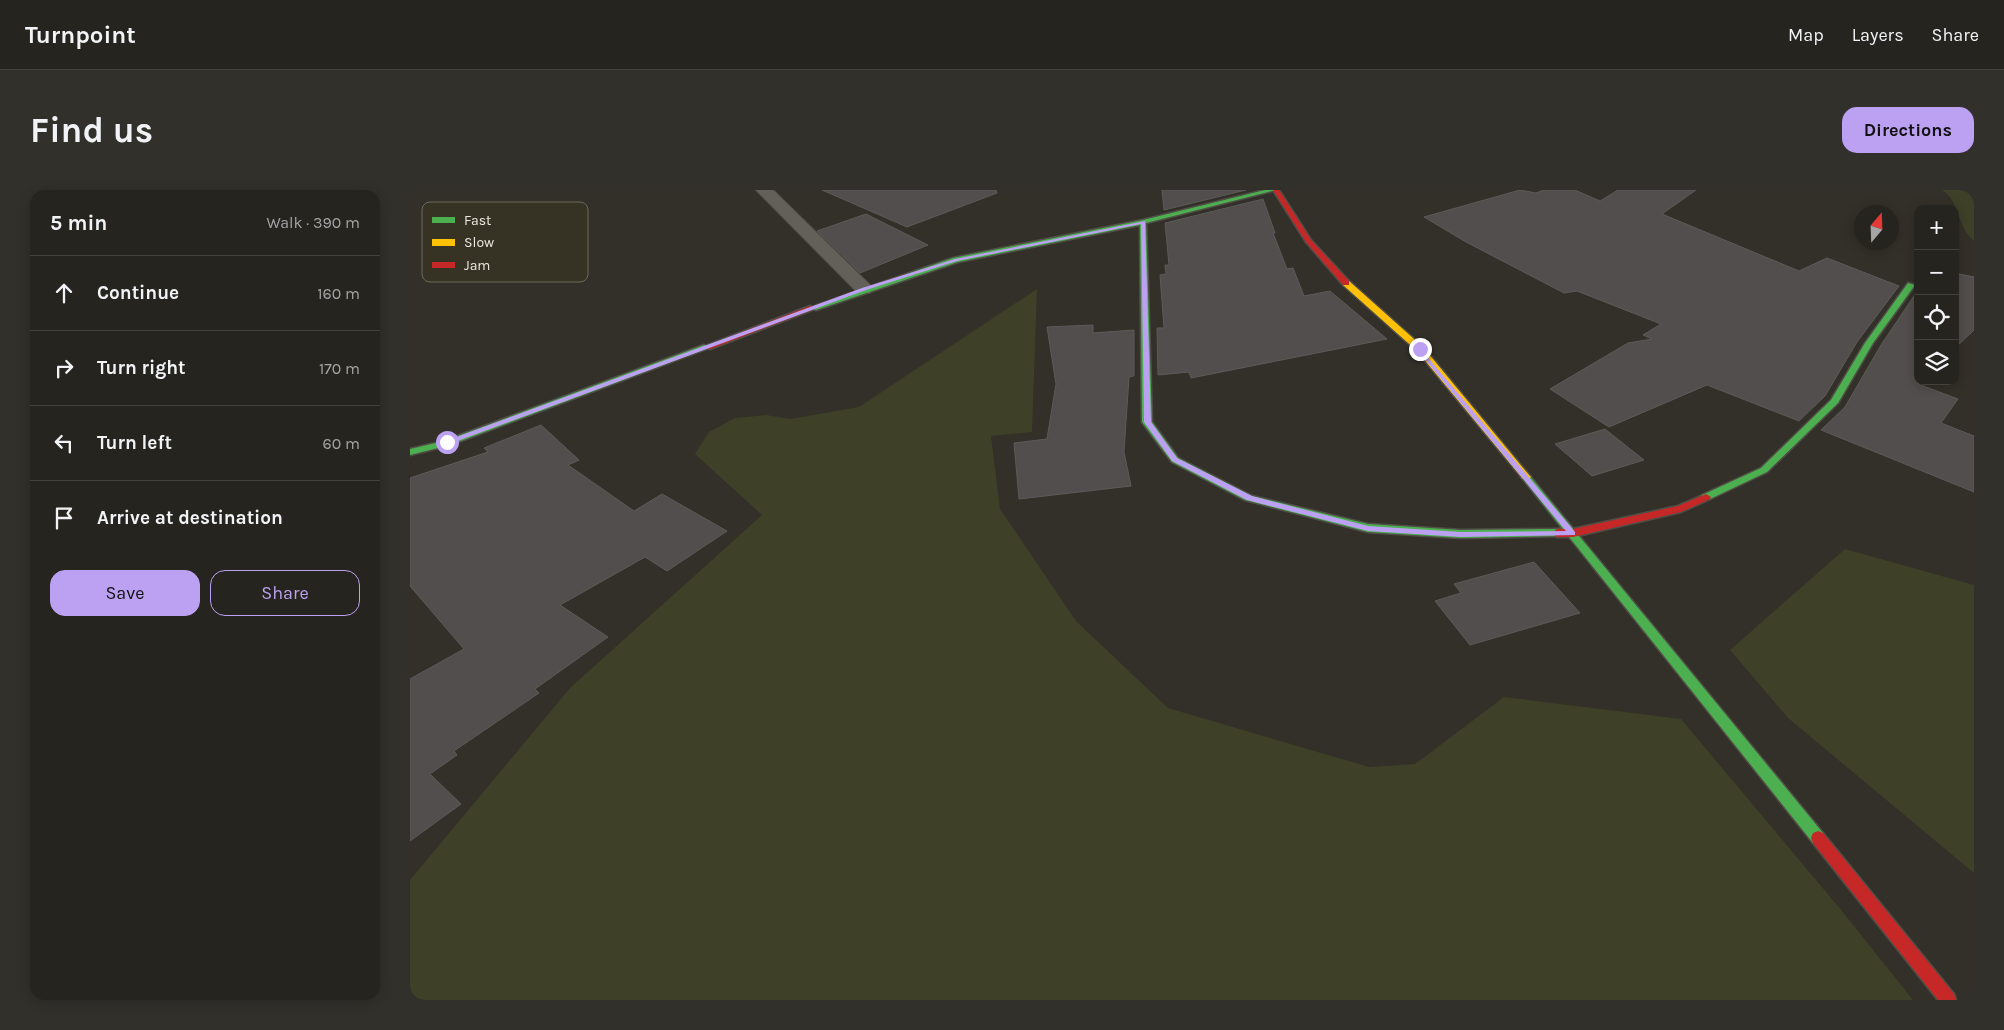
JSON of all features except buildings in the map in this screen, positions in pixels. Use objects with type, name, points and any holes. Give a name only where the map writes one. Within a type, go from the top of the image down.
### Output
[{"type":"street","points":[[764,190],[864,289]]},
{"type":"street","points":[[410,452],[447,442],[864,289],[956,260],[1143,222],[1275,190],[1308,240],[1354,290],[1420,349],[1573,533],[1948,1000]]},
{"type":"street","points":[[1143,222],[1147,422],[1175,460],[1249,498],[1368,528],[1461,534],[1573,533],[1681,509],[1764,470],[1835,401],[1869,343],[1911,285]]},
{"type":"green space","points":[[1942,190],[1974,190],[1974,241],[1964,228],[1959,216],[1959,205],[1954,205],[1948,195]]},
{"type":"green space","points":[[1037,289],[1032,432],[991,436],[1000,509],[1076,621],[1168,708],[1369,767],[1415,764],[1504,697],[1681,719],[1842,911],[1913,1000],[410,1000],[410,880],[570,688],[762,515],[695,454],[709,432],[735,418],[766,415],[790,419],[859,407]]},
{"type":"green space","points":[[1845,549],[1974,585],[1974,873],[1788,718],[1730,650]]},
{"type":"traffic: fast","points":[[813,308],[956,260],[1143,222],[1273,190]]},
{"type":"traffic: fast","points":[[1143,222],[1147,422],[1175,460],[1249,498],[1368,528],[1461,534],[1557,533]]},
{"type":"traffic: fast","points":[[1706,497],[1764,470],[1835,401],[1869,343],[1911,285]]},
{"type":"traffic: fast","points":[[410,452],[447,443],[707,347]]},
{"type":"traffic: fast","points":[[1526,477],[1818,838]]},
{"type":"traffic: slow","points":[[1346,283],[1420,349],[1526,477]]},
{"type":"traffic: jam","points":[[1276,190],[1308,241],[1346,283]]},
{"type":"traffic: jam","points":[[707,347],[813,308]]},
{"type":"traffic: jam","points":[[1557,533],[1573,533],[1681,509],[1706,497]]},
{"type":"traffic: jam","points":[[1818,838],[1948,1000]]},
{"type":"route","points":[[447,442],[864,289],[956,260],[1007,248],[1143,222],[1147,422],[1175,460],[1249,498],[1368,528],[1461,534],[1573,533],[1420,349]]}]
